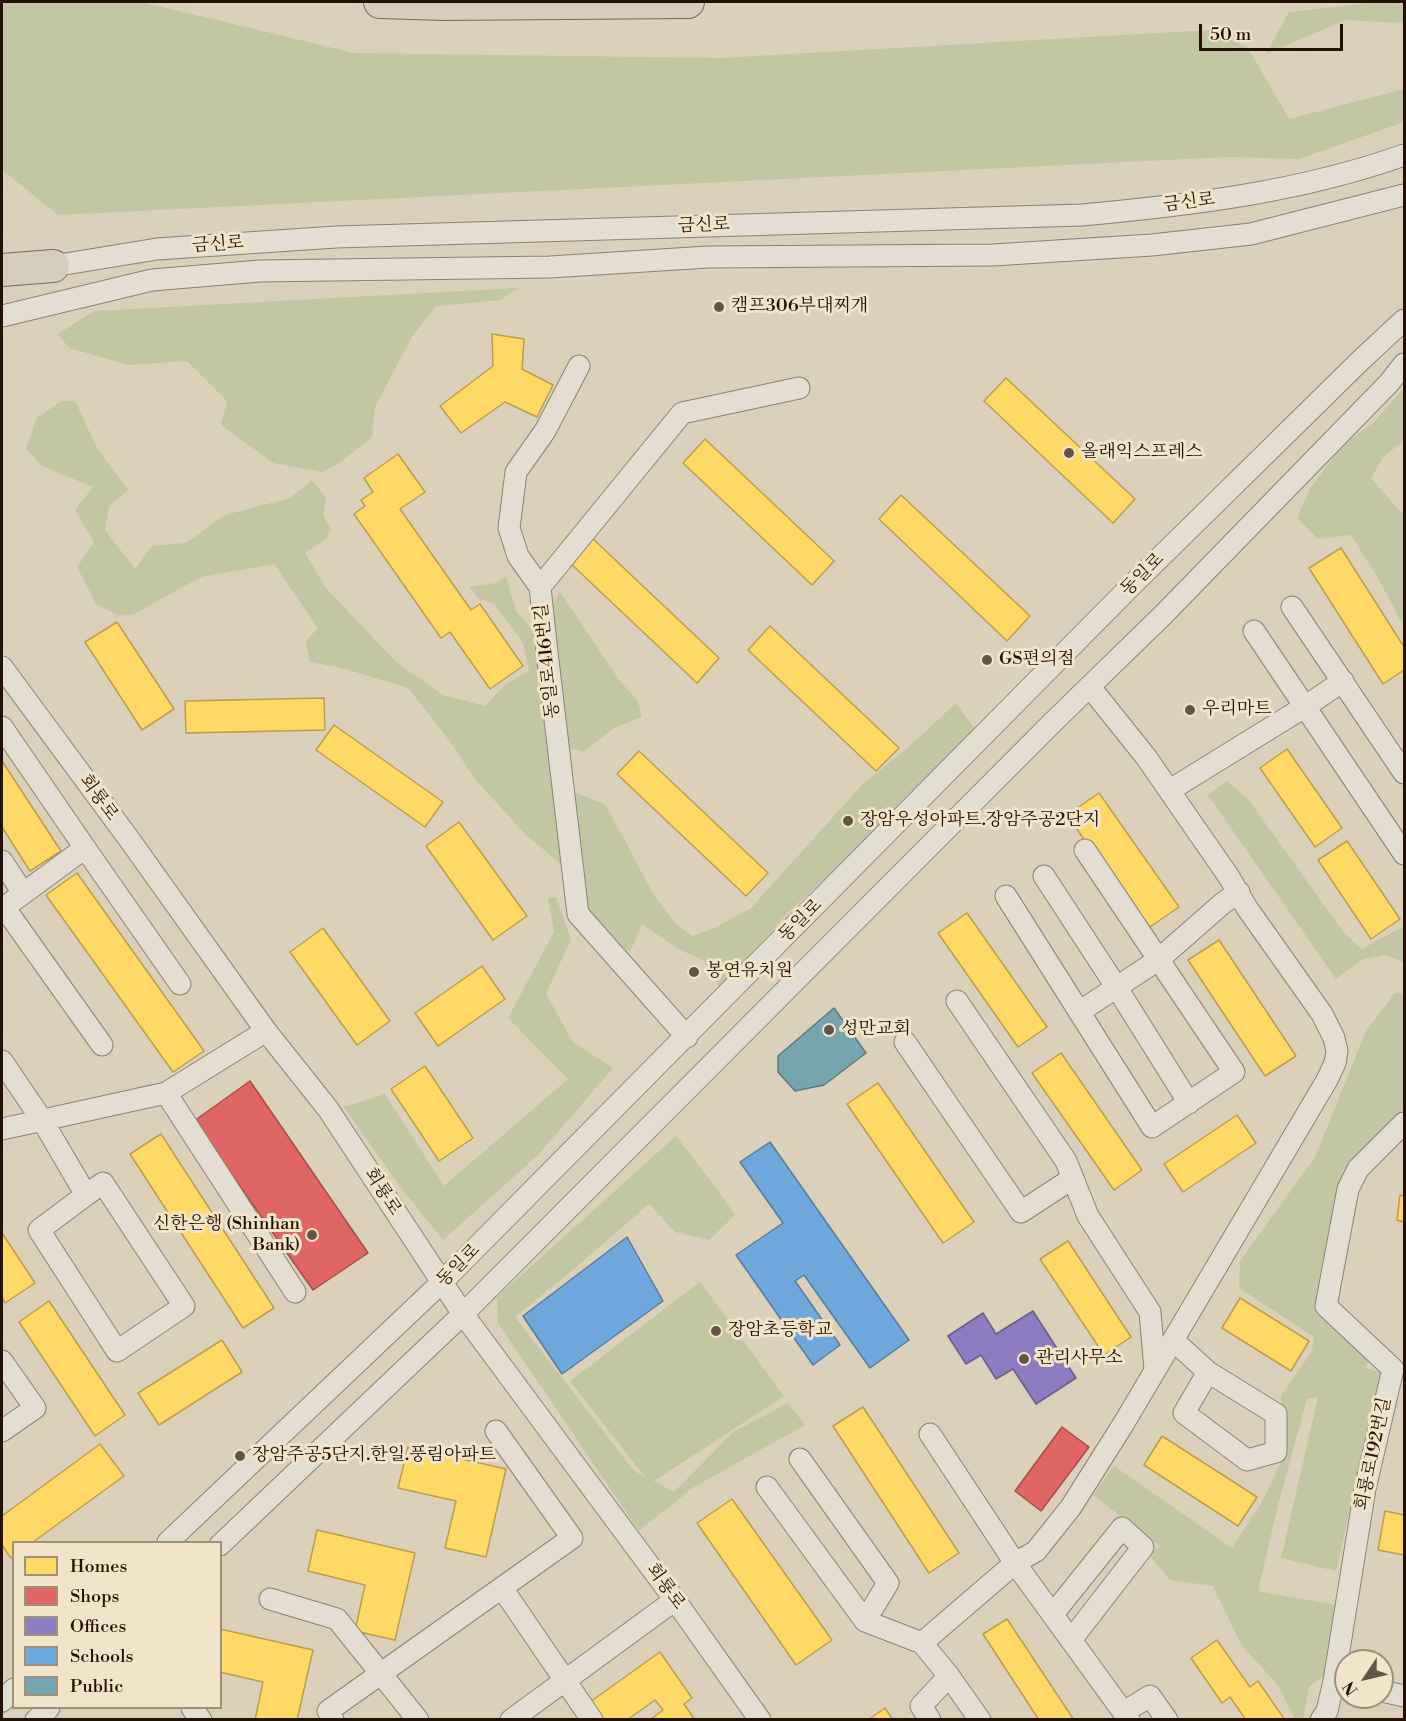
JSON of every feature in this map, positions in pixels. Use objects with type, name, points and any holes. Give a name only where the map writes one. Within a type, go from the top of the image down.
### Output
[{"type":"highway","points":[[380,2],[443,4],[688,2]]},
{"type":"highway","points":[[2,270],[53,266]]},
{"type":"street","name":"금신로","points":[[2,283],[53,266],[157,249],[336,237],[1082,215],[1244,196],[1339,175],[1404,156]]},
{"type":"street","name":"금신로","points":[[2,316],[152,280],[260,271],[550,267],[708,256],[993,255],[1152,245],[1251,234],[1404,195]]},
{"type":"street","points":[[2,333],[52,303]]},
{"type":"street","points":[[1360,360],[1404,311]]},
{"type":"street","name":"동일로","points":[[169,1541],[441,1283],[1132,585],[1360,360],[1404,320]]},
{"type":"street","points":[[540,586],[518,556],[510,528],[516,472],[546,431],[579,366]]},
{"type":"street","name":"동일로","points":[[222,1543],[463,1314],[1034,740],[1090,687],[1404,366]]},
{"type":"street","name":"동일로416번길","points":[[687,1037],[578,914],[540,586],[682,413],[799,388]]},
{"type":"street","points":[[1292,607],[1404,772]]},
{"type":"street","points":[[1254,631],[1404,854]]},
{"type":"street","name":"회룡로","points":[[2,667],[129,839],[266,1031],[328,1109],[441,1283],[675,1600],[759,1719]]},
{"type":"street","points":[[1170,790],[1343,681]]},
{"type":"street","points":[[922,1644],[1015,1563],[1036,1551],[1071,1507],[1174,1341],[1335,1064],[1337,1051],[1330,1027],[1170,790],[1090,687]]},
{"type":"street","points":[[2,727],[180,984]]},
{"type":"street","points":[[85,848],[3,908],[102,1045]]},
{"type":"street","points":[[1006,896],[1152,1127],[1234,1072],[1085,850]]},
{"type":"street","points":[[2,861],[23,893]]},
{"type":"street","points":[[1044,876],[1189,1103]]},
{"type":"street","points":[[1079,1012],[1158,960],[1223,903],[1239,892]]},
{"type":"street","points":[[957,1001],[1066,1161],[1088,1216],[1150,1312],[1155,1370]]},
{"type":"street","points":[[2,1129],[166,1093],[266,1031]]},
{"type":"street","points":[[905,1042],[1021,1212],[1073,1178]]},
{"type":"street","points":[[2,1060],[42,1120],[86,1195]]},
{"type":"street","points":[[166,1093],[295,1292]]},
{"type":"street","name":"회룡로192번길","points":[[1344,1649],[1365,1489],[1393,1369],[1326,1306],[1348,1189],[1358,1169],[1404,1123]]},
{"type":"street","points":[[103,1183],[184,1306],[117,1351],[39,1230],[86,1195],[103,1183]]},
{"type":"street","points":[[1174,1341],[1208,1372],[1276,1414],[1276,1452],[1247,1460],[1184,1413],[1208,1372]]},
{"type":"street","points":[[2,1361],[35,1408],[2,1431]]},
{"type":"street","points":[[333,1719],[328,1711],[572,1538],[496,1431]]},
{"type":"street","points":[[930,1434],[1015,1563],[1127,1716],[1150,1696],[1167,1719]]},
{"type":"street","points":[[800,1459],[888,1583],[865,1621]]},
{"type":"street","points":[[767,1487],[865,1621],[922,1644],[980,1719]]},
{"type":"street","points":[[1053,1614],[1122,1528],[1143,1547],[1071,1640]]},
{"type":"street","points":[[502,1588],[592,1719]]},
{"type":"street","points":[[270,1599],[337,1619],[418,1719]]},
{"type":"street","points":[[511,1719],[675,1600]]},
{"type":"street","points":[[930,1719],[921,1706],[949,1676]]},
{"type":"street","points":[[1321,1719],[1334,1695]]},
{"type":"green space","points":[[2,2],[142,2],[354,53],[721,58],[1210,30],[1248,48],[1289,119],[1404,89],[1404,122],[1299,159],[1227,157],[58,215],[2,170]]},
{"type":"green space","points":[[1379,2],[1404,2],[1404,23],[1345,20],[1266,54],[1289,12]]},
{"type":"green space","points":[[518,288],[500,300],[436,306],[413,335],[375,407],[372,437],[341,462],[323,472],[273,463],[221,425],[227,401],[187,361],[129,365],[69,348],[58,334],[94,311]]},
{"type":"green space","points":[[1404,388],[1404,441],[1384,456],[1371,478],[1404,513],[1404,627],[1378,578],[1351,535],[1318,539],[1297,518],[1310,489],[1343,444],[1373,423]]},
{"type":"green space","points":[[61,401],[75,401],[97,448],[128,490],[109,506],[105,530],[135,569],[152,546],[186,543],[225,515],[290,498],[312,480],[326,498],[323,516],[331,528],[327,538],[305,553],[326,588],[396,662],[443,695],[485,706],[506,684],[529,671],[523,643],[508,622],[494,604],[478,598],[469,587],[496,583],[506,577],[516,611],[532,629],[551,608],[560,592],[620,681],[638,701],[642,717],[614,728],[584,751],[550,744],[560,786],[606,805],[652,892],[675,923],[692,936],[715,928],[751,908],[861,786],[912,744],[956,703],[976,731],[879,828],[788,913],[720,988],[703,960],[680,950],[642,924],[630,952],[573,919],[564,867],[525,834],[474,778],[449,740],[408,688],[342,668],[310,662],[306,641],[318,628],[274,564],[201,577],[134,614],[119,616],[96,604],[77,567],[94,542],[75,510],[93,487],[42,466],[26,448],[37,418]]},
{"type":"green space","points":[[1227,781],[1248,799],[1344,933],[1362,949],[1404,926],[1404,967],[1403,962],[1385,955],[1361,960],[1336,979],[1208,795]]},
{"type":"green space","points":[[556,897],[571,939],[546,994],[573,1042],[613,1068],[538,1155],[443,1240],[401,1188],[344,1107],[385,1094],[444,1186],[568,1079],[508,1018],[554,932],[548,898]]},
{"type":"green space","points":[[1395,993],[1404,993],[1404,1112],[1353,1163],[1322,1264],[1317,1305],[1372,1356],[1365,1368],[1381,1372],[1336,1571],[1281,1558],[1318,1397],[1307,1399],[1277,1509],[1258,1591],[1337,1605],[1329,1671],[1309,1687],[1303,1719],[1293,1719],[1278,1685],[1242,1646],[1213,1586],[1170,1580],[1149,1555],[1160,1546],[1093,1495],[1114,1466],[1232,1548],[1263,1500],[1284,1455],[1281,1396],[1312,1351],[1314,1337],[1239,1288],[1240,1261],[1315,1157],[1366,1031]]},
{"type":"green space","points":[[676,1136],[735,1215],[709,1240],[675,1232],[649,1204],[515,1317],[633,1470],[645,1477],[570,1381],[700,1282],[784,1396],[654,1481],[674,1492],[733,1432],[788,1403],[805,1425],[694,1487],[639,1531],[498,1323],[497,1297]]},
{"type":"building: Homes","points":[[492,334],[524,339],[522,369],[553,385],[537,417],[505,402],[461,433],[440,406],[493,366]]},
{"type":"building: Homes","points":[[1006,378],[1135,499],[1113,523],[984,401]]},
{"type":"building: Homes","points":[[705,439],[834,561],[812,585],[683,463]]},
{"type":"building: Homes","points":[[398,454],[425,492],[400,509],[471,610],[480,604],[523,666],[490,689],[450,632],[441,638],[354,514],[365,506],[361,500],[373,492],[364,478]]},
{"type":"building: Homes","points":[[901,495],[1030,616],[1007,641],[879,519]]},
{"type":"building: Homes","points":[[591,537],[719,658],[697,683],[568,561]]},
{"type":"building: Homes","points":[[1341,548],[1404,647],[1404,670],[1383,684],[1309,568]]},
{"type":"building: Homes","points":[[117,622],[174,709],[142,730],[85,642]]},
{"type":"building: Homes","points":[[770,626],[899,748],[876,771],[748,650]]},
{"type":"building: Homes","points":[[324,698],[325,730],[186,733],[185,701]]},
{"type":"building: Homes","points":[[334,725],[443,802],[425,827],[316,750]]},
{"type":"building: Homes","points":[[1287,749],[1342,828],[1315,847],[1260,768]]},
{"type":"building: Homes","points":[[639,751],[768,873],[746,896],[617,774]]},
{"type":"building: Homes","points":[[2,761],[61,851],[30,871],[2,827]]},
{"type":"building: Homes","points":[[1099,793],[1179,907],[1147,929],[1067,815]]},
{"type":"building: Homes","points":[[459,822],[527,916],[493,940],[426,846]]},
{"type":"building: Homes","points":[[1347,841],[1400,919],[1371,939],[1318,860]]},
{"type":"building: Homes","points":[[77,873],[204,1051],[173,1072],[46,895]]},
{"type":"building: Homes","points":[[967,913],[1047,1027],[1018,1047],[938,933]]},
{"type":"building: Homes","points":[[323,928],[390,1021],[357,1045],[290,952]]},
{"type":"building: Homes","points":[[1219,940],[1296,1056],[1265,1076],[1188,960]]},
{"type":"building: Homes","points":[[482,966],[505,999],[438,1046],[415,1013]]},
{"type":"building: Homes","points":[[1061,1053],[1142,1170],[1114,1190],[1032,1073]]},
{"type":"building: Homes","points":[[425,1066],[473,1138],[439,1161],[391,1089]]},
{"type":"building: Homes","points":[[878,1083],[974,1222],[943,1243],[847,1104]]},
{"type":"building: Homes","points":[[1237,1115],[1256,1143],[1183,1192],[1164,1164]]},
{"type":"building: Homes","points":[[161,1134],[274,1308],[243,1328],[130,1154]]},
{"type":"building: Homes","points":[[1400,1195],[1404,1196],[1404,1222],[1397,1220]]},
{"type":"building: Homes","points":[[2,1233],[35,1283],[5,1303],[2,1298]]},
{"type":"building: Homes","points":[[1068,1241],[1131,1337],[1104,1355],[1040,1259]]},
{"type":"building: Homes","points":[[1240,1298],[1309,1341],[1291,1371],[1222,1328]]},
{"type":"building: Homes","points":[[49,1301],[125,1415],[95,1436],[19,1322]]},
{"type":"building: Homes","points":[[222,1340],[242,1372],[159,1425],[138,1393]]},
{"type":"building: Homes","points":[[863,1407],[959,1553],[929,1573],[833,1426]]},
{"type":"building: Homes","points":[[1162,1436],[1257,1497],[1238,1526],[1144,1465]]},
{"type":"building: Homes","points":[[100,1444],[124,1476],[34,1541],[12,1541],[11,1558],[2,1545],[2,1516]]},
{"type":"building: Homes","points":[[408,1447],[506,1469],[486,1557],[445,1548],[456,1501],[398,1488]]},
{"type":"building: Homes","points":[[732,1499],[832,1640],[796,1665],[697,1523]]},
{"type":"building: Homes","points":[[1385,1511],[1404,1515],[1404,1555],[1378,1550]]},
{"type":"building: Homes","points":[[317,1530],[415,1553],[395,1640],[355,1631],[365,1585],[308,1571]]},
{"type":"building: Homes","points":[[1007,1619],[1074,1720],[1039,1720],[983,1634]]},
{"type":"building: Homes","points":[[222,1629],[313,1650],[297,1720],[255,1720],[263,1682],[222,1672]]},
{"type":"building: Homes","points":[[1217,1640],[1250,1687],[1258,1681],[1285,1720],[1246,1720],[1230,1697],[1222,1703],[1191,1658]]},
{"type":"building: Homes","points":[[660,1652],[692,1698],[684,1704],[695,1720],[650,1720],[663,1710],[655,1700],[627,1720],[602,1720],[590,1702]]},
{"type":"building: Homes","points":[[885,1708],[893,1720],[868,1720]]},
{"type":"building: Shops","points":[[250,1081],[368,1253],[313,1290],[194,1121]]},
{"type":"building: Shops","points":[[1062,1427],[1089,1447],[1041,1511],[1015,1491]]},
{"type":"building: Offices","name":"관리사무소","points":[[1033,1311],[1076,1378],[1036,1404],[1013,1369],[996,1379],[981,1355],[966,1364],[948,1336],[983,1313],[996,1334]]},
{"type":"building: Schools","points":[[770,1142],[909,1340],[870,1368],[804,1275],[795,1281],[840,1345],[813,1365],[736,1255],[783,1223],[740,1162]]},
{"type":"building: Schools","points":[[627,1237],[663,1301],[562,1374],[523,1316]]},
{"type":"building: Public","name":"성만교회","points":[[834,1008],[866,1053],[824,1085],[795,1091],[778,1072],[778,1056]]},
{"type":"place","name":"캠프306부대찌개","points":[[719,307]]},
{"type":"place","name":"올래익스프레스","points":[[1069,453]]},
{"type":"place","name":"GS편의점","points":[[987,660]]},
{"type":"place","name":"우리마트","points":[[1190,710]]},
{"type":"place","name":"장암우성아파트.장암주공2단지","points":[[848,821]]},
{"type":"place","name":"봉연유치원","points":[[694,972]]},
{"type":"place","name":"성만교회","points":[[829,1030]]},
{"type":"place","name":"신한은행 (Shinhan Bank)","points":[[312,1235]]},
{"type":"place","name":"장암초등학교","points":[[716,1331]]},
{"type":"place","name":"관리사무소","points":[[1024,1359]]},
{"type":"place","name":"장암주공5단지.한일.풍림아파트","points":[[240,1456]]}]
